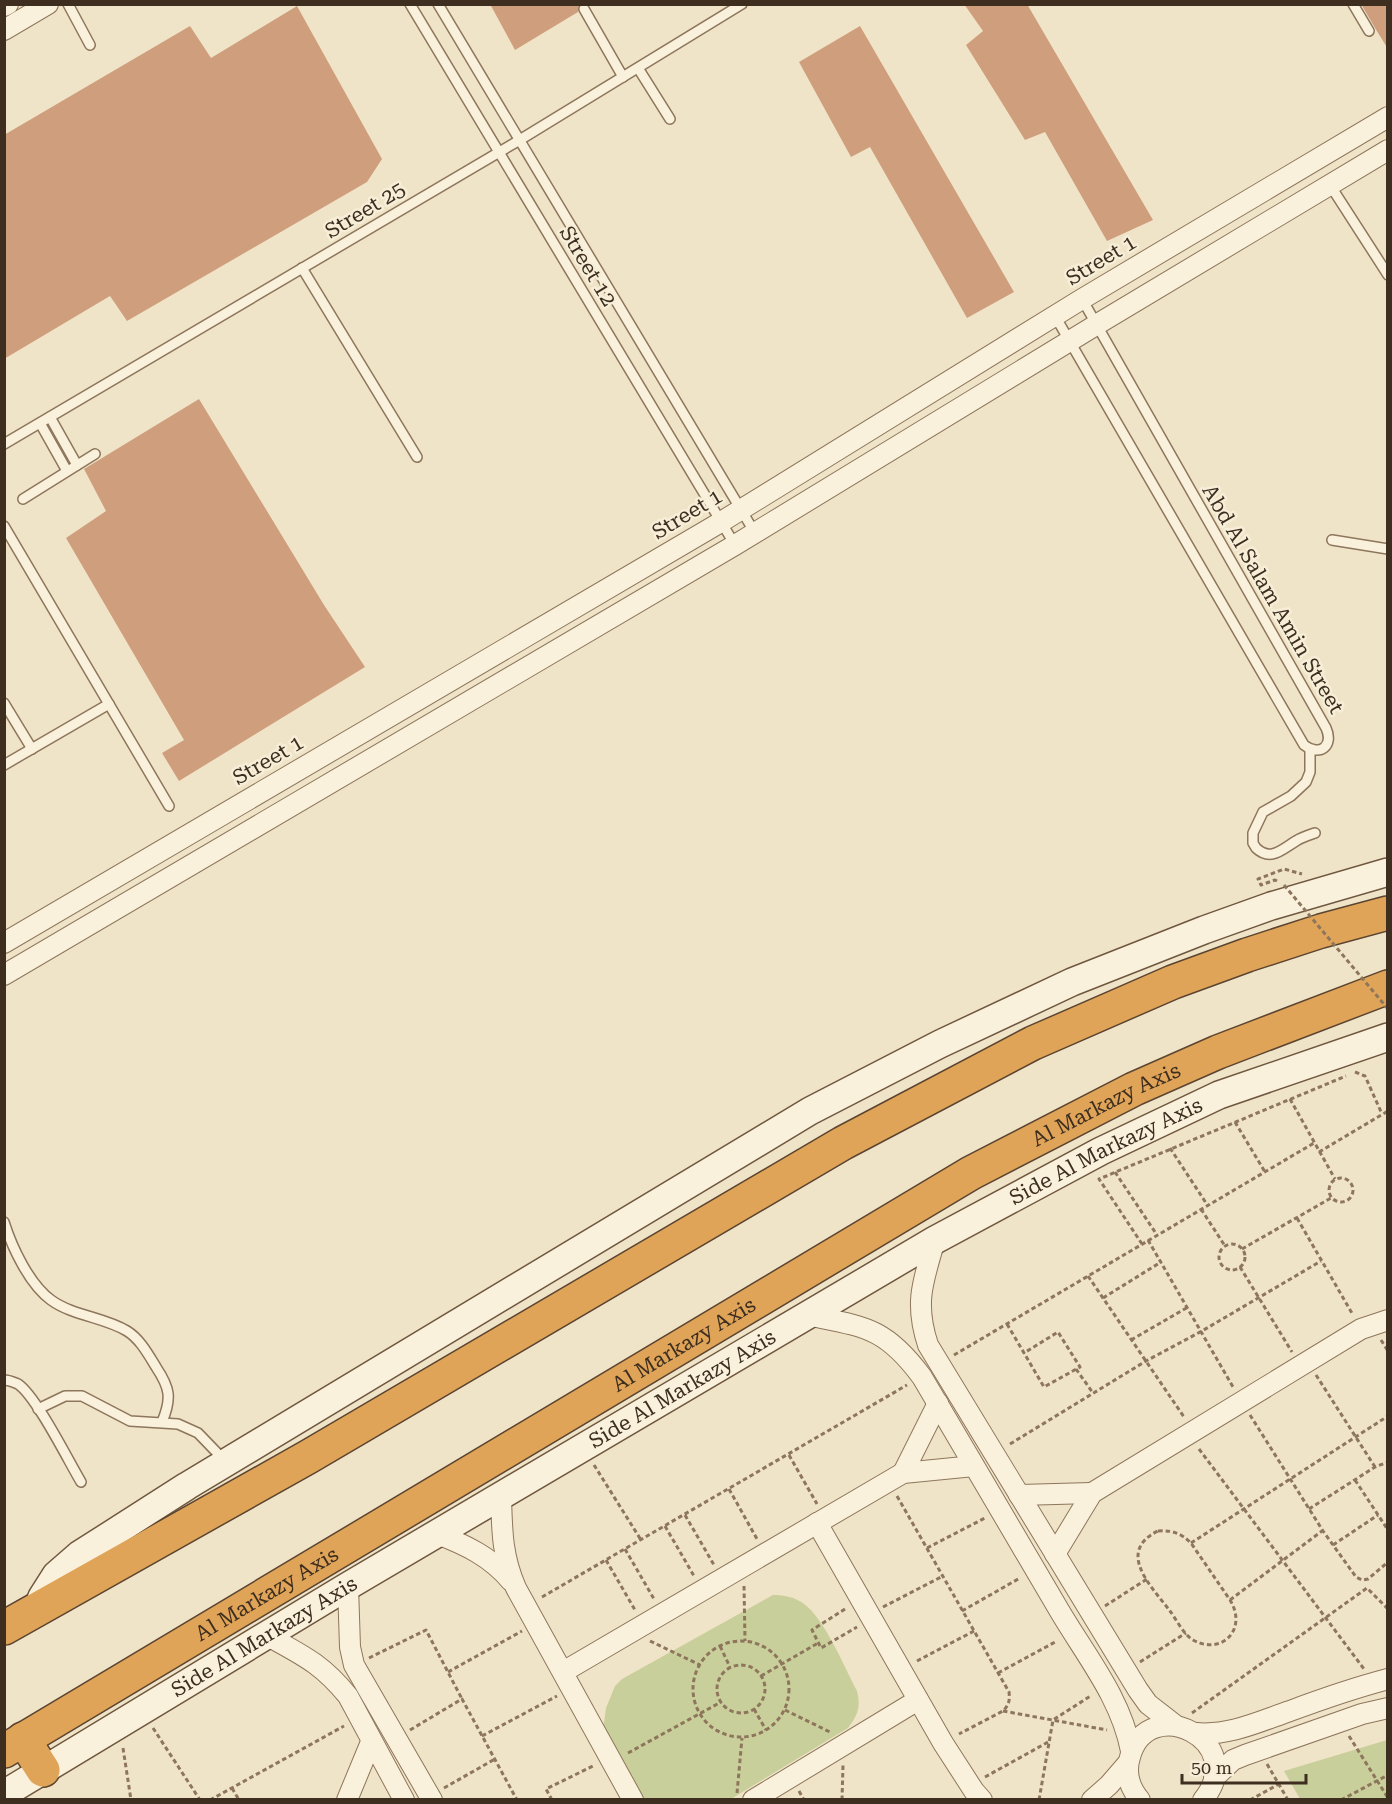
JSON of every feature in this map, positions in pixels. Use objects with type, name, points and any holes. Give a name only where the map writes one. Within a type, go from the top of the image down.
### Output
[{"type":"highway","points":[[4,1628],[308,1457],[843,1143],[1033,1043],[1173,982],[1246,955],[1388,913]]},
{"type":"highway","name":"Al Markazy Axis","points":[[14,1745],[971,1173],[1134,1089],[1228,1048],[1388,987]]},
{"type":"highway","points":[[14,1745],[43,1770]]},
{"type":"main road","points":[[37,1608],[48,1586],[67,1564],[226,1462],[810,1111],[1006,1011],[1137,955],[1271,906],[1388,872]]},
{"type":"main road","name":"Side Al Markazy Axis","points":[[4,1794],[348,1586],[935,1240],[1101,1150],[1219,1095],[1388,1037]]},
{"type":"street","points":[[4,30],[48,4]]},
{"type":"street","name":"Street 1","points":[[4,943],[721,522],[1082,299],[1388,117]]},
{"type":"street","points":[[4,975],[735,545],[1388,150]]},
{"type":"street","points":[[935,1240],[920,1302],[921,1324],[928,1345],[1148,1704],[1175,1725],[1210,1734],[1239,1729],[1353,1688],[1381,1681]]},
{"type":"street","points":[[807,1315],[855,1325],[884,1336],[907,1357],[922,1377],[1115,1701],[1129,1749],[1130,1784],[1140,1800]]},
{"type":"street","points":[[1056,1554],[1092,1493],[1361,1329],[1388,1320]]},
{"type":"street","points":[[896,1477],[938,1403]]},
{"type":"street","points":[[567,1680],[637,1628],[896,1477],[974,1466]]},
{"type":"street","points":[[1019,1495],[1092,1493]]},
{"type":"street","points":[[501,1496],[503,1546],[516,1588]]},
{"type":"street","points":[[821,1521],[867,1611],[975,1794]]},
{"type":"street","points":[[437,1534],[484,1555],[502,1570],[516,1588],[633,1800]]},
{"type":"street","points":[[348,1586],[350,1647],[354,1665],[431,1798]]},
{"type":"street","points":[[266,1635],[309,1658],[324,1669],[348,1696],[404,1800]]},
{"type":"street","points":[[753,1800],[918,1700]]},
{"type":"street","points":[[1208,1793],[1233,1760],[1340,1722],[1388,1708]]},
{"type":"street","points":[[1092,1800],[1109,1785],[1129,1749],[1138,1740],[1149,1731],[1162,1726],[1175,1725]]},
{"type":"street","points":[[1196,1732],[1210,1748],[1214,1757],[1208,1793]]},
{"type":"street","points":[[347,1800],[371,1742]]},
{"type":"lane","points":[[68,4],[90,45]]},
{"type":"lane","name":"Street 12","points":[[410,4],[735,545]]},
{"type":"lane","name":"Street 12","points":[[438,4],[755,533]]},
{"type":"lane","name":"Street 25","points":[[4,444],[518,141],[742,4]]},
{"type":"lane","points":[[1353,4],[1370,31]]},
{"type":"lane","points":[[584,9],[623,77]]},
{"type":"lane","points":[[638,68],[670,119]]},
{"type":"lane","points":[[1330,185],[1388,275]]},
{"type":"lane","points":[[302,268],[417,458]]},
{"type":"lane","name":"Abd Al Salam Amin Street","points":[[1082,299],[1326,728],[1329,735],[1324,748],[1318,751],[1310,750]]},
{"type":"lane","points":[[1055,316],[1304,746],[1310,750],[1310,772],[1306,782],[1291,796],[1263,812],[1252,838],[1256,848],[1269,855],[1275,854],[1299,839],[1316,832]]},
{"type":"lane","points":[[50,417],[77,465]]},
{"type":"lane","points":[[40,423],[67,471]]},
{"type":"lane","points":[[23,499],[95,454]]},
{"type":"lane","points":[[4,526],[170,806]]},
{"type":"lane","points":[[1332,540],[1388,549]]},
{"type":"lane","points":[[4,703],[32,749]]},
{"type":"lane","points":[[4,765],[109,704]]},
{"type":"lane","points":[[4,1222],[15,1251],[29,1274],[50,1300],[128,1332],[142,1345],[162,1376],[170,1395],[162,1422]]},
{"type":"lane","points":[[4,1380],[19,1385],[38,1409],[81,1482]]},
{"type":"lane","points":[[38,1409],[65,1396],[82,1396],[130,1421],[178,1424],[198,1433],[226,1462]]},
{"type":"path","points":[[1258,879],[1284,869]]},
{"type":"path","points":[[1284,885],[1388,1009]]},
{"type":"path","points":[[1142,1244],[1099,1179],[1358,1072],[1365,1076],[1382,1114]]},
{"type":"path","points":[[1290,1099],[1335,1179]]},
{"type":"path","points":[[1319,1152],[1388,1111]]},
{"type":"path","points":[[1235,1121],[1265,1172]]},
{"type":"path","points":[[939,1363],[1314,1143]]},
{"type":"path","points":[[1170,1148],[1208,1206]]},
{"type":"path","points":[[1115,1172],[1157,1236]]},
{"type":"path","points":[[1331,1198],[1341,1203],[1351,1198],[1353,1193],[1351,1182],[1346,1179],[1335,1179]]},
{"type":"path","points":[[1331,1198],[1329,1188],[1335,1179]]},
{"type":"path","points":[[1242,1249],[1331,1198]]},
{"type":"path","points":[[1202,1209],[1225,1245]]},
{"type":"path","points":[[1297,1218],[1361,1329]]},
{"type":"path","points":[[1148,1240],[1241,1402],[1323,1531],[1356,1577],[1362,1580],[1368,1579],[1388,1562]]},
{"type":"path","points":[[1225,1245],[1237,1245],[1242,1249],[1244,1258],[1240,1267],[1230,1270],[1221,1264],[1219,1254],[1225,1245]]},
{"type":"path","points":[[1103,1298],[1161,1262]]},
{"type":"path","points":[[994,1454],[1146,1361],[1321,1262]]},
{"type":"path","points":[[1240,1267],[1258,1298],[1356,1436],[1375,1467]]},
{"type":"path","points":[[1088,1276],[1243,1508],[1325,1618],[1381,1681]]},
{"type":"path","points":[[1131,1340],[1188,1307]]},
{"type":"path","points":[[1007,1324],[1024,1353],[1044,1387],[1080,1367],[1058,1332],[1024,1353]]},
{"type":"path","points":[[1076,1369],[1093,1394]]},
{"type":"path","points":[[448,1672],[606,1560],[922,1377]]},
{"type":"path","points":[[1191,1543],[1388,1416]]},
{"type":"path","points":[[583,1448],[641,1540]]},
{"type":"path","points":[[789,1454],[821,1521]]},
{"type":"path","points":[[1309,1509],[1375,1467],[1388,1462]]},
{"type":"path","points":[[896,1477],[927,1548],[998,1673],[1010,1699],[1003,1711],[943,1743]]},
{"type":"path","points":[[1355,1480],[1388,1530]]},
{"type":"path","points":[[729,1489],[766,1553]]},
{"type":"path","points":[[927,1548],[1000,1510]]},
{"type":"path","points":[[684,1515],[723,1579]]},
{"type":"path","points":[[1333,1545],[1378,1515]]},
{"type":"path","points":[[665,1526],[703,1590]]},
{"type":"path","points":[[1172,1531],[1191,1543],[1230,1600],[1236,1613],[1237,1622],[1234,1631],[1228,1639],[1219,1643],[1204,1644],[1190,1638],[1141,1571],[1138,1556],[1140,1547],[1150,1536],[1158,1532],[1172,1531]]},
{"type":"path","points":[[1230,1600],[1323,1531]]},
{"type":"path","points":[[625,1549],[663,1613]]},
{"type":"path","points":[[606,1560],[637,1628],[699,1665]]},
{"type":"path","points":[[744,1566],[745,1641]]},
{"type":"path","points":[[962,1611],[1035,1570]]},
{"type":"path","points":[[867,1611],[821,1648],[812,1630],[867,1611],[943,1576]]},
{"type":"path","points":[[1092,1615],[1147,1579]]},
{"type":"path","points":[[1175,1725],[1367,1588],[1388,1609]]},
{"type":"path","points":[[354,1665],[426,1630],[518,1800]]},
{"type":"path","points":[[901,1670],[974,1630]]},
{"type":"path","points":[[998,1673],[1072,1632]]},
{"type":"path","points":[[1126,1671],[1186,1633]]},
{"type":"path","points":[[745,1641],[766,1648],[782,1663],[789,1686],[785,1710],[774,1725],[754,1736],[742,1738],[717,1731],[699,1713],[694,1701],[693,1689],[699,1665],[705,1657],[720,1646],[745,1641]]},
{"type":"path","points":[[761,1676],[818,1643]]},
{"type":"path","points":[[720,1646],[730,1667]]},
{"type":"path","points":[[744,1665],[761,1676],[764,1683],[763,1697],[754,1709],[740,1713],[732,1711],[721,1702],[717,1689],[718,1682],[730,1667],[744,1665]]},
{"type":"path","points":[[482,1736],[567,1680]]},
{"type":"path","points":[[1039,1800],[1053,1720],[1106,1686]]},
{"type":"path","points":[[396,1738],[462,1699]]},
{"type":"path","points":[[552,1800],[546,1789],[611,1759],[721,1702]]},
{"type":"path","points":[[754,1709],[766,1730]]},
{"type":"path","points":[[785,1710],[846,1743],[842,1800]]},
{"type":"path","points":[[1003,1711],[1053,1720],[1129,1749]]},
{"type":"path","points":[[130,1718],[131,1800]]},
{"type":"path","points":[[130,1718],[200,1800]]},
{"type":"path","points":[[210,1800],[359,1718]]},
{"type":"path","points":[[1340,1722],[1388,1798]]},
{"type":"path","points":[[736,1800],[742,1738]]},
{"type":"path","points":[[975,1794],[1050,1741]]},
{"type":"path","points":[[1259,1750],[1288,1800]]},
{"type":"path","points":[[431,1798],[495,1760]]},
{"type":"path","points":[[1341,1800],[1388,1774]]},
{"type":"path","points":[[1250,1800],[1279,1784]]},
{"type":"path","points":[[231,1788],[239,1800]]},
{"type":"green space","points":[[773,1595],[789,1597],[801,1602],[812,1611],[826,1632],[857,1691],[859,1706],[848,1728],[731,1799],[643,1799],[603,1730],[606,1708],[615,1686],[622,1679]]},
{"type":"green space","points":[[1387,1740],[1387,1799],[1300,1799],[1284,1771]]},
{"type":"building","points":[[490,4],[579,4],[578,12],[515,50]]},
{"type":"building","points":[[964,4],[1027,4],[1153,220],[1107,241],[1045,132],[1025,140],[966,45],[983,31]]},
{"type":"building","points":[[1361,4],[1388,4],[1388,49],[1375,28]]},
{"type":"building","points":[[297,6],[382,159],[367,182],[127,321],[110,296],[4,359],[4,135],[190,26],[211,58]]},
{"type":"building","points":[[860,26],[1014,292],[967,318],[870,147],[851,157],[799,62]]},
{"type":"building","points":[[199,399],[324,605],[365,667],[179,781],[162,753],[184,740],[66,538],[106,511],[84,469]]}]
